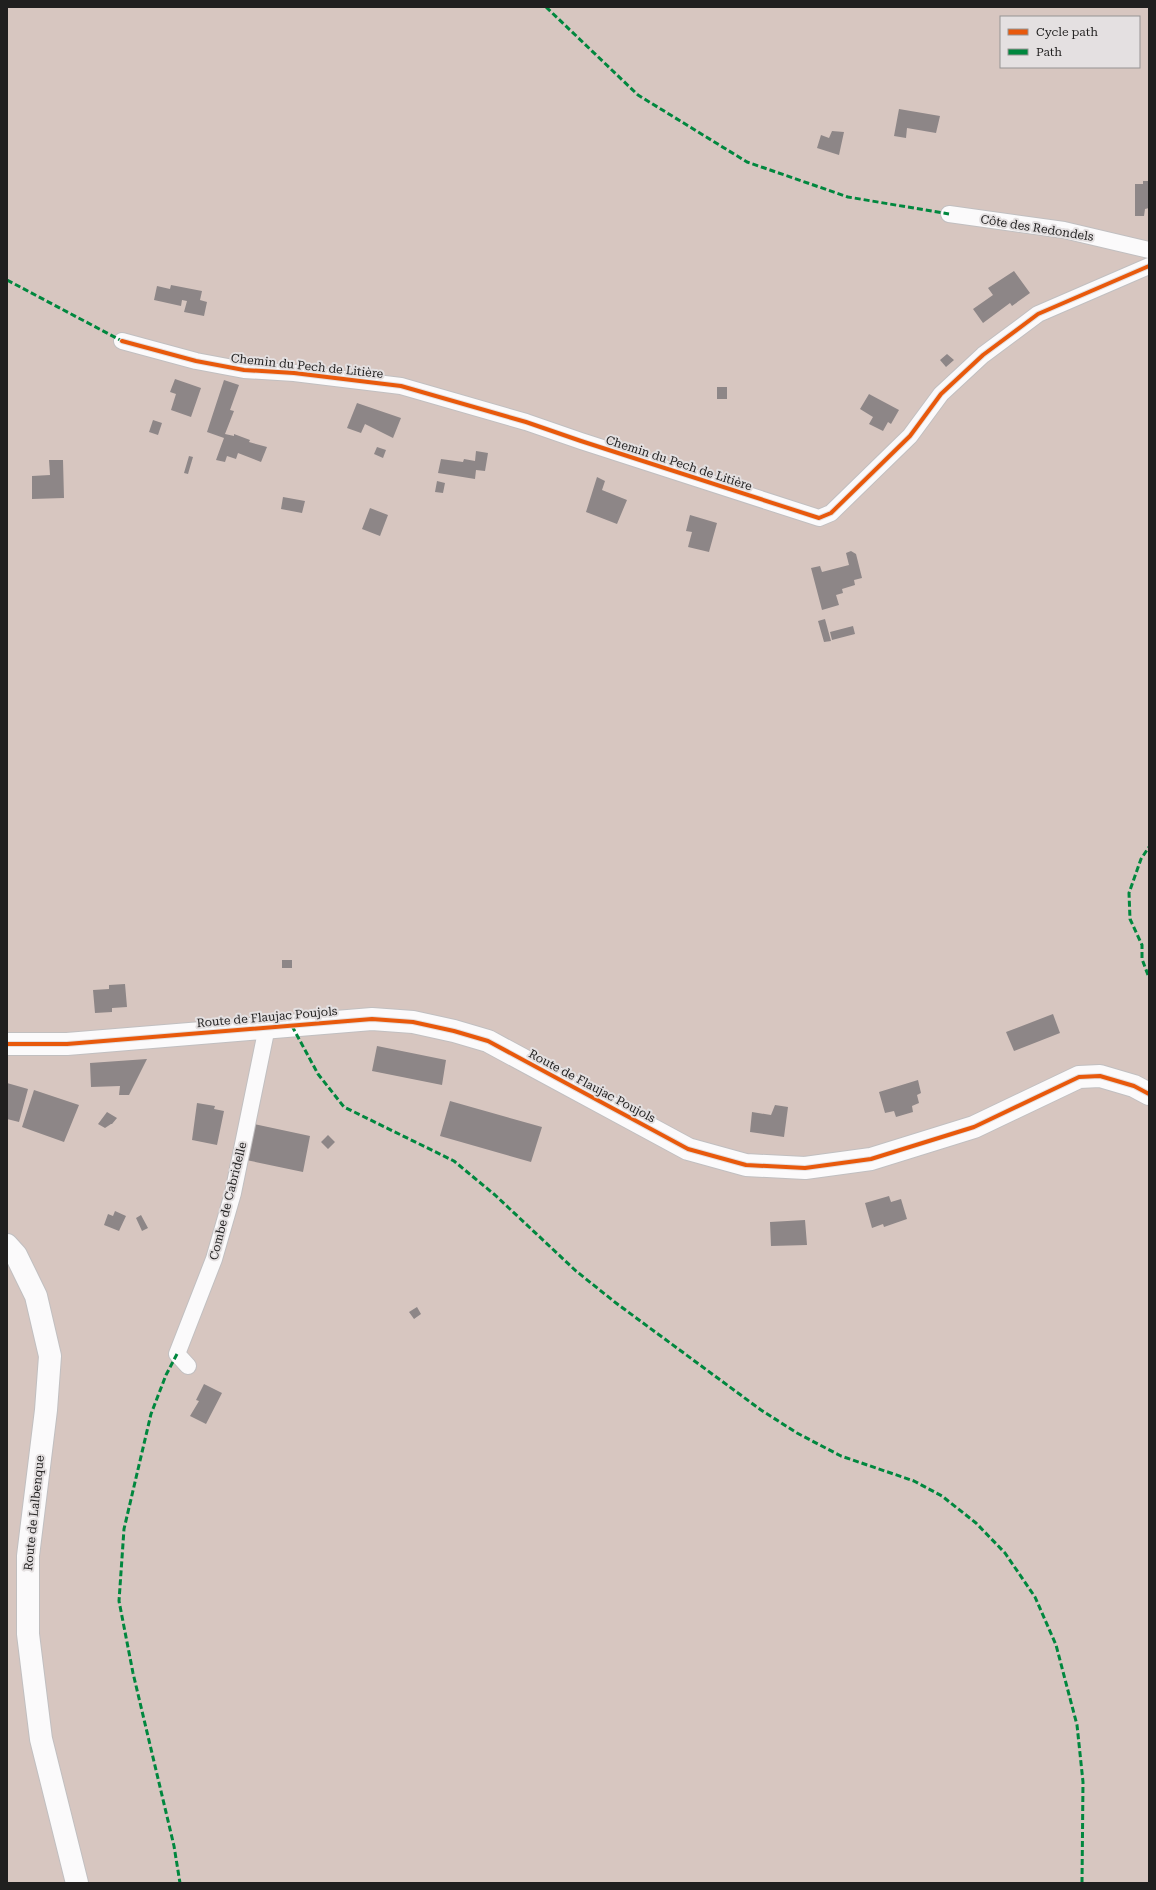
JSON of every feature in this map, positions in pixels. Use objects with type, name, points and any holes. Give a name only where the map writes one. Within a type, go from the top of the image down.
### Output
[{"type":"street","name":"Côte des Redondels","points":[[949,214],[1064,230],[1149,250]]},
{"type":"street","name":"Chemin du Pech de Litière","points":[[122,341],[196,361],[244,370],[294,373],[401,386],[526,422],[819,518],[831,513],[910,436],[941,394],[983,355],[1038,314],[1149,266]]},
{"type":"street","name":"Route de Flaujac Poujols","points":[[7,1044],[68,1044],[372,1019],[413,1022],[454,1031],[488,1041],[688,1149],[746,1165],[805,1168],[871,1159],[974,1127],[1079,1077],[1100,1076],[1134,1086],[1149,1094]]},
{"type":"street","name":"Combe de Cabridelle","points":[[188,1366],[177,1354],[216,1252],[233,1193],[267,1027]]},
{"type":"street","name":"Route de Lalbenque","points":[[7,1245],[16,1255],[36,1296],[50,1356],[46,1410],[28,1556],[28,1634],[41,1738],[77,1883]]},
{"type":"shaded area","points":[[7,7],[1149,7],[1149,1883],[7,1883]]},
{"type":"building","points":[[899,109],[940,116],[936,133],[907,128],[906,138],[894,136]]},
{"type":"building","points":[[832,131],[844,132],[839,155],[817,148],[821,135],[829,138]]},
{"type":"building","points":[[1143,181],[1149,181],[1149,208],[1145,209],[1144,216],[1135,216],[1135,184],[1143,184]]},
{"type":"building","points":[[1014,271],[1030,293],[1012,306],[1010,303],[983,323],[973,309],[993,295],[988,288]]},
{"type":"building","points":[[171,285],[202,291],[200,300],[207,302],[204,316],[184,312],[187,301],[182,300],[181,306],[154,300],[157,286],[170,289]]},
{"type":"building","points":[[947,354],[954,360],[946,367],[940,360]]},
{"type":"building","points":[[175,379],[201,388],[191,417],[171,410],[176,394],[170,392]]},
{"type":"building","points":[[224,380],[239,385],[230,410],[234,411],[225,434],[234,436],[234,434],[250,440],[249,442],[267,447],[261,462],[238,453],[236,459],[227,456],[225,462],[216,460],[224,438],[207,432]]},
{"type":"building","points":[[717,387],[727,387],[727,399],[717,399]]},
{"type":"building","points":[[869,394],[899,410],[891,424],[888,422],[883,431],[869,424],[873,417],[860,409]]},
{"type":"building","points":[[357,403],[401,418],[393,438],[365,424],[361,433],[347,428]]},
{"type":"building","points":[[153,420],[162,423],[158,435],[149,432]]},
{"type":"building","points":[[377,447],[386,450],[383,458],[374,454]]},
{"type":"building","points":[[476,451],[488,453],[485,471],[476,470],[475,479],[438,473],[441,459],[463,462],[464,459],[475,461]]},
{"type":"building","points":[[189,456],[193,457],[188,474],[184,473]]},
{"type":"building","points":[[49,460],[63,460],[64,498],[32,499],[32,476],[50,475]]},
{"type":"building","points":[[597,477],[605,481],[602,490],[627,500],[617,524],[586,512]]},
{"type":"building","points":[[437,481],[445,483],[443,493],[435,492]]},
{"type":"building","points":[[283,497],[305,501],[302,513],[281,509]]},
{"type":"building","points":[[370,508],[388,515],[380,536],[362,529]]},
{"type":"building","points":[[690,515],[717,523],[709,552],[688,547],[692,532],[686,531]]},
{"type":"building","points":[[851,551],[856,554],[862,578],[854,580],[855,585],[842,589],[843,593],[836,595],[839,605],[822,610],[811,568],[820,566],[822,572],[849,565],[846,553]]},
{"type":"building","points":[[825,619],[831,641],[824,642],[818,621]]},
{"type":"building","points":[[853,626],[855,634],[832,640],[830,632]]},
{"type":"building","points":[[282,960],[292,960],[292,968],[282,968]]},
{"type":"building","points":[[125,984],[127,1007],[112,1008],[112,1012],[95,1013],[93,990],[109,989],[109,985]]},
{"type":"building","points":[[1053,1014],[1060,1033],[1014,1051],[1006,1032]]},
{"type":"building","points":[[377,1046],[446,1060],[442,1085],[372,1071]]},
{"type":"building","points":[[147,1059],[129,1095],[119,1095],[120,1086],[91,1087],[90,1063]]},
{"type":"building","points":[[918,1080],[921,1093],[917,1095],[919,1103],[912,1106],[913,1112],[896,1117],[894,1111],[885,1113],[879,1092]]},
{"type":"building","points":[[7,1083],[28,1089],[19,1122],[7,1119]]},
{"type":"building","points":[[34,1090],[79,1105],[64,1142],[22,1127]]},
{"type":"building","points":[[450,1101],[542,1127],[531,1162],[440,1136]]},
{"type":"building","points":[[197,1103],[215,1106],[214,1109],[224,1111],[217,1145],[192,1140]]},
{"type":"building","points":[[775,1105],[788,1107],[784,1137],[750,1132],[752,1112],[771,1115]]},
{"type":"building","points":[[107,1112],[117,1118],[112,1124],[105,1128],[98,1124]]},
{"type":"building","points":[[254,1124],[310,1136],[303,1172],[246,1160]]},
{"type":"building","points":[[328,1135],[335,1142],[328,1149],[321,1142]]},
{"type":"building","points":[[889,1196],[891,1202],[901,1199],[907,1219],[884,1227],[883,1224],[872,1228],[865,1203]]},
{"type":"building","points":[[115,1211],[126,1216],[119,1231],[104,1225],[108,1214],[113,1216]]},
{"type":"building","points":[[141,1215],[148,1228],[142,1231],[136,1218]]},
{"type":"building","points":[[805,1220],[807,1245],[771,1246],[770,1222]]},
{"type":"building","points":[[417,1307],[421,1314],[414,1319],[409,1312]]},
{"type":"building","points":[[204,1384],[222,1393],[206,1424],[190,1416],[199,1401],[196,1400]]},
{"type":"marked path","points":[[546,7],[638,95],[747,162],[848,197],[949,214]]},
{"type":"marked path","points":[[7,280],[122,341]]},
{"type":"marked path","points":[[1148,975],[1142,959],[1142,945],[1130,919],[1129,893],[1141,859],[1149,847]]},
{"type":"marked path","points":[[292,1026],[318,1074],[344,1107],[454,1161],[495,1195],[576,1271],[616,1303],[761,1410],[797,1433],[841,1456],[914,1481],[942,1496],[976,1523],[1005,1553],[1035,1597],[1056,1645],[1077,1725],[1083,1782],[1082,1883]]},
{"type":"marked path","points":[[177,1354],[166,1375],[151,1414],[124,1529],[119,1601],[133,1673],[174,1846],[180,1883]]},
{"type":"cycle path","points":[[122,341],[196,361],[244,370],[294,373],[401,386],[526,422],[819,518],[831,513],[910,436],[941,394],[983,355],[1038,314],[1149,266]]},
{"type":"cycle path","points":[[7,1044],[67,1044],[372,1019],[413,1022],[454,1031],[488,1041],[688,1149],[746,1165],[805,1168],[871,1159],[974,1127],[1079,1077],[1100,1076],[1134,1086],[1149,1094]]}]
